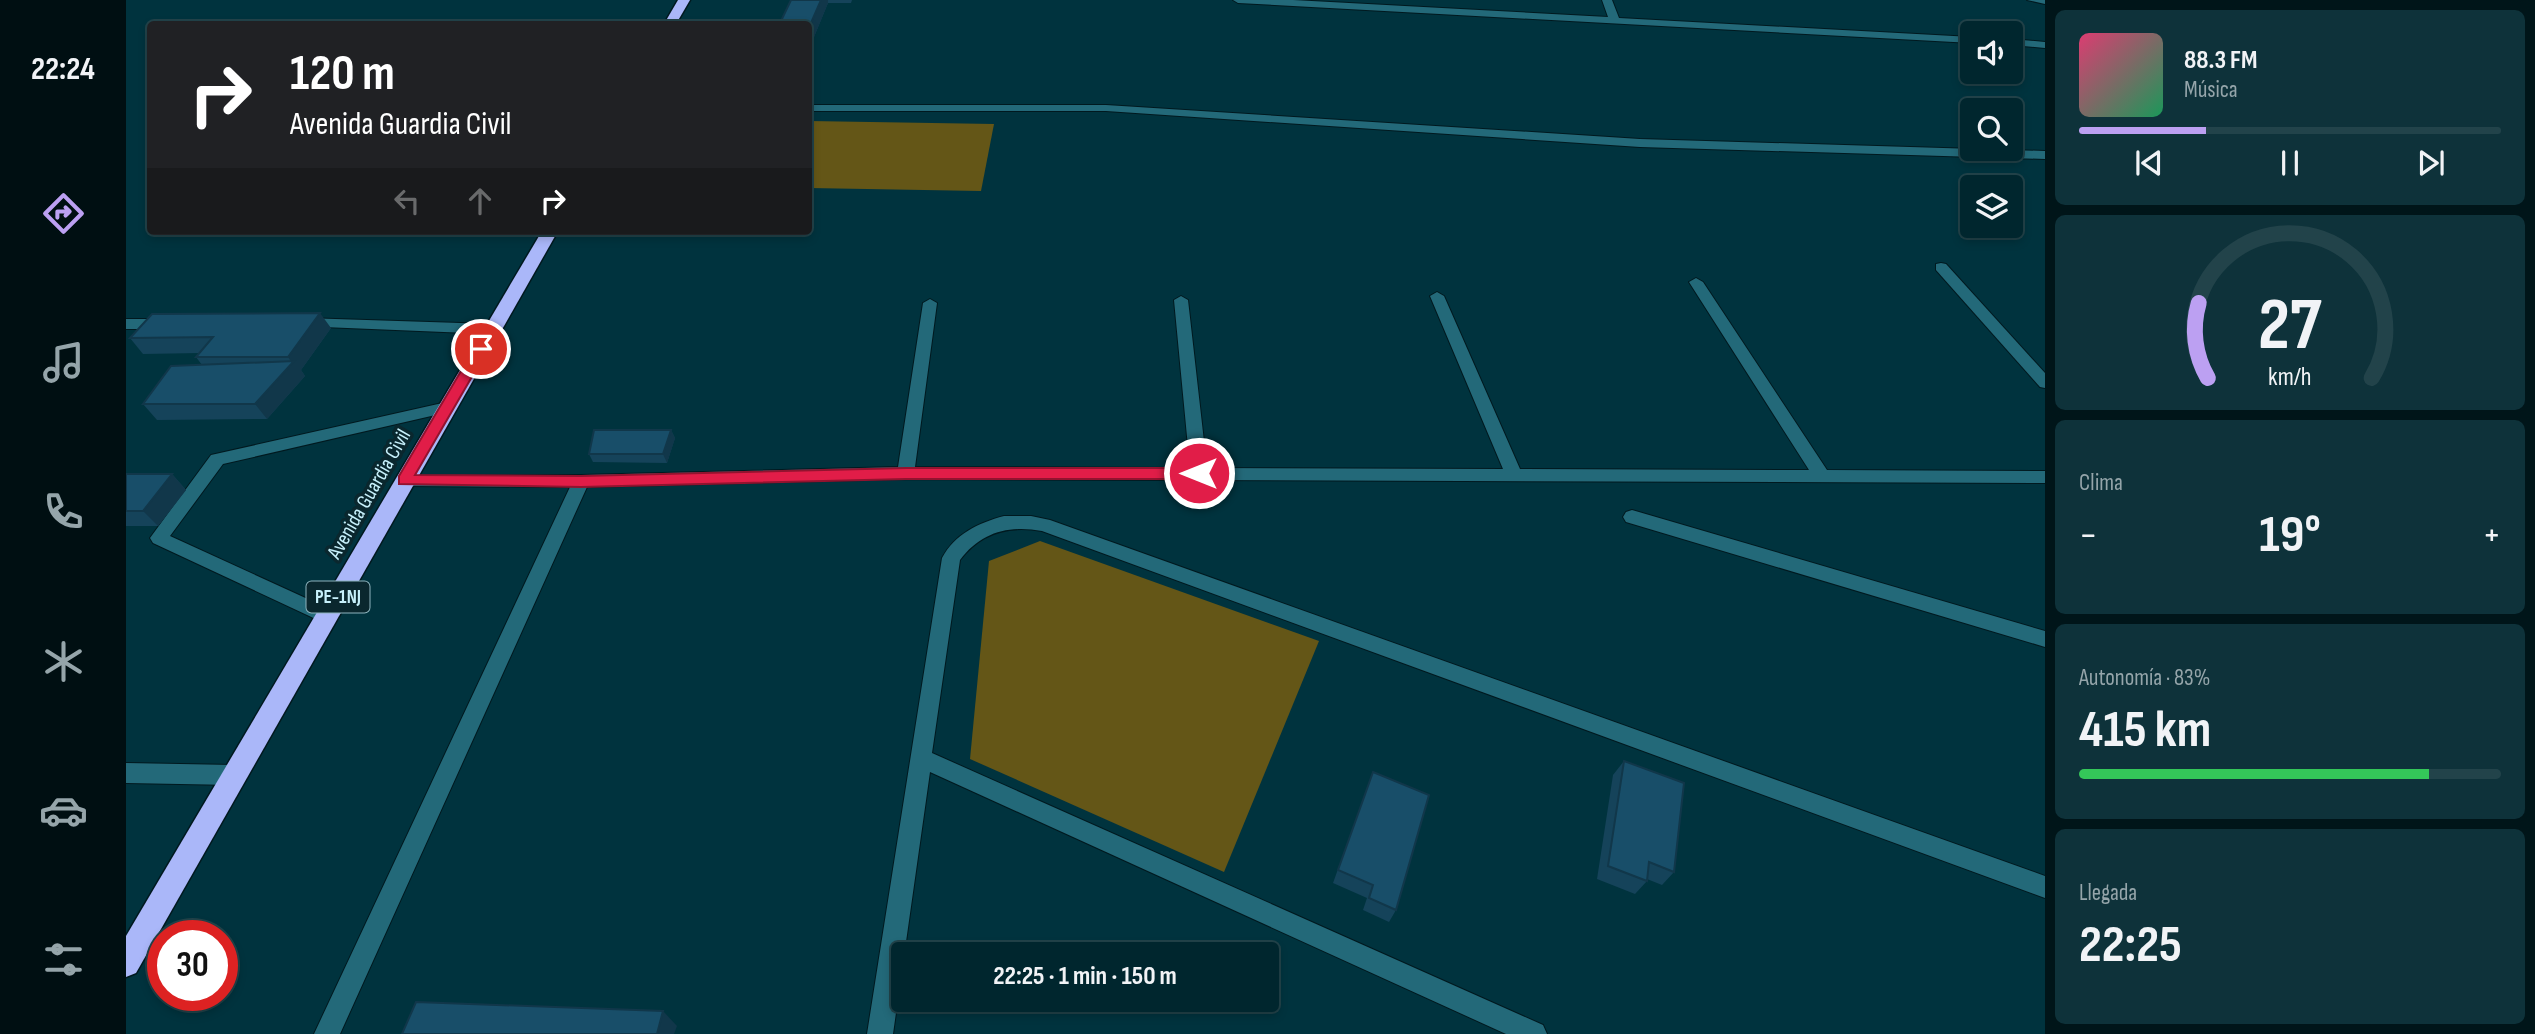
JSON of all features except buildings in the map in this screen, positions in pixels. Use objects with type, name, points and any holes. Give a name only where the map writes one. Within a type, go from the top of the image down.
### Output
[{"type":"highway","points":[[672,21],[684,0]]},
{"type":"highway","name":"Avenida Guardia Civil","points":[[126,963],[548,235]]},
{"type":"street","points":[[1238,0],[1960,39]]},
{"type":"street","points":[[1607,0],[1615,22]]},
{"type":"street","points":[[2032,0],[2045,1]]},
{"type":"street","points":[[2023,43],[2045,45]]},
{"type":"street","points":[[812,108],[1106,108],[1640,144],[2045,155]]},
{"type":"street","points":[[1941,267],[2045,383]]},
{"type":"street","points":[[1696,282],[1821,475]]},
{"type":"street","points":[[1437,296],[1513,473]]},
{"type":"street","points":[[1181,300],[1199,473]]},
{"type":"street","points":[[906,473],[930,303]]},
{"type":"street","points":[[284,323],[492,329]]},
{"type":"street","points":[[126,324],[179,324]]},
{"type":"street","points":[[327,616],[159,538],[217,459],[447,407]]},
{"type":"street","points":[[405,480],[581,481],[906,473],[1513,473],[2045,477]]},
{"type":"street","points":[[327,1034],[581,481]]},
{"type":"street","points":[[1632,517],[2045,639]]},
{"type":"street","points":[[880,1034],[951,558],[968,538],[982,530],[1010,522],[1029,521],[2045,887]]},
{"type":"street","points":[[922,759],[1534,1034]]},
{"type":"street","points":[[126,773],[234,775]]},
{"type":"shaded area","points":[[812,121],[994,124],[981,191],[812,188]]},
{"type":"shaded area","points":[[1040,541],[1319,641],[1224,872],[970,759],[989,561]]},
{"type":"route","points":[[481,349],[405,480],[581,481],[906,473],[1199,473]]}]
